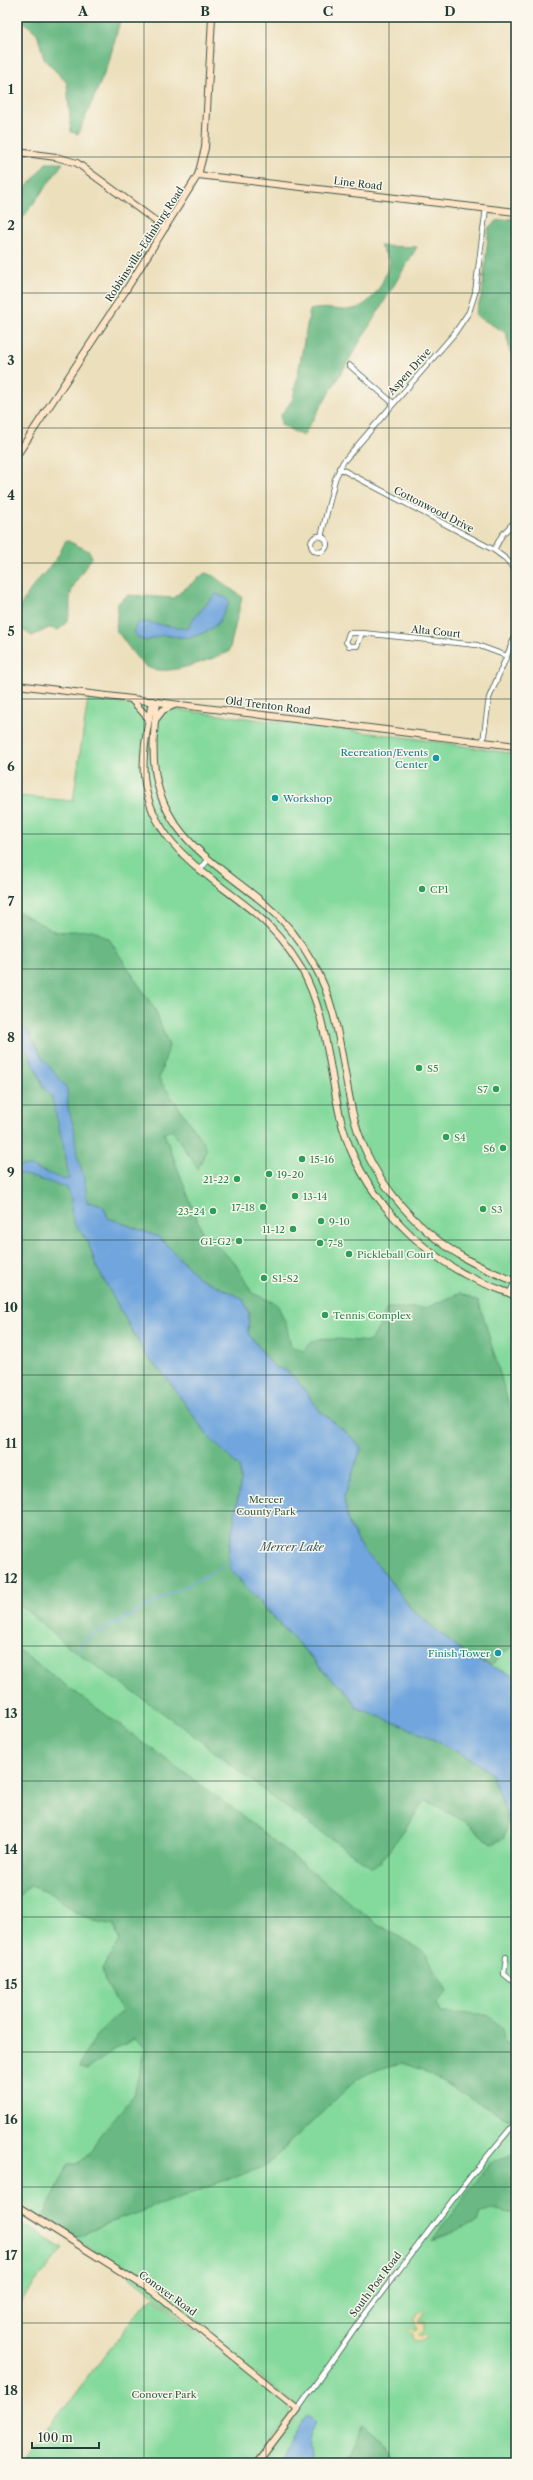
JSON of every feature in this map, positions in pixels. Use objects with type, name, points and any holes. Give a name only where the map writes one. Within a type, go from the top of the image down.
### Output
[{"type":"street","name":"Robbinsville-Edinburg Road","points":[[17,455],[166,228],[198,175],[205,148],[212,17]]},
{"type":"street","points":[[17,152],[56,157],[77,163],[166,228]]},
{"type":"street","name":"Line Road","points":[[198,175],[516,212]]},
{"type":"street","name":"Aspen Drive","points":[[321,537],[339,468],[393,403],[454,334],[469,312],[477,284],[486,208]]},
{"type":"street","points":[[349,365],[393,403]]},
{"type":"street","name":"Cottonwood Drive","points":[[339,468],[494,550],[506,559],[516,571]]},
{"type":"street","points":[[494,550],[502,535],[516,520]]},
{"type":"street","name":"Alta Court","points":[[362,633],[476,645],[507,656]]},
{"type":"street","points":[[483,742],[488,702],[516,634]]},
{"type":"street","name":"Old Trenton Road","points":[[17,685],[516,746]]},
{"type":"street","points":[[130,699],[152,719],[155,768],[160,794],[169,815],[181,834],[208,860],[275,914],[296,937],[313,962],[326,990],[336,1020],[352,1111],[374,1165],[392,1193],[424,1228],[450,1249],[480,1267],[515,1281],[513,1295],[469,1276],[433,1253],[409,1232],[381,1200],[356,1159],[343,1126],[323,1022],[314,995],[301,969],[287,947],[268,925],[200,870],[170,842],[158,823],[149,801],[143,766],[152,719],[154,702]]},
{"type":"street","points":[[152,719],[163,710],[176,704]]},
{"type":"street","points":[[200,870],[208,860]]},
{"type":"street","points":[[506,1957],[504,1974],[516,1984]]},
{"type":"street","name":"South Post Road","points":[[257,2463],[298,2409],[368,2310],[470,2176],[491,2155],[516,2122]]},
{"type":"street","name":"Conover Road","points":[[17,2206],[152,2291],[298,2409]]},
{"type":"green space","points":[[18,17],[121,17],[108,65],[78,134],[71,132],[67,83],[44,59],[37,33]]},
{"type":"green space","points":[[46,163],[63,163],[17,226],[17,199]]},
{"type":"green space","points":[[516,218],[516,361],[510,352],[506,333],[475,315],[482,294],[489,227],[496,221]]},
{"type":"green space","points":[[380,246],[417,247],[303,436],[281,425],[281,415],[293,399],[310,310],[323,308],[344,310],[353,309],[362,306],[369,301],[380,286],[390,261]]},
{"type":"green space","points":[[66,540],[89,551],[92,557],[72,590],[70,595],[69,616],[64,625],[58,630],[49,628],[32,636],[17,626],[17,617],[20,608],[30,590],[56,559]]},
{"type":"green space","points":[[205,573],[212,575],[242,597],[229,652],[173,670],[151,669],[143,664],[116,630],[118,603],[128,595],[173,598]],"holes":[[[212,598],[189,638],[162,635],[166,626],[179,629],[190,628],[193,619]]]},
{"type":"green space","name":"Mercer County Park","points":[[88,699],[411,738],[516,754],[516,2463],[261,2463],[301,2410],[121,2269],[17,2201],[17,796],[73,801]]},
{"type":"green space","points":[[17,911],[56,932],[93,930],[109,939],[155,1010],[169,1046],[159,1079],[207,1148],[198,1169],[172,1130],[164,1133],[202,1232],[235,1263],[252,1293],[277,1304],[286,1324],[291,1346],[303,1351],[314,1340],[337,1339],[369,1342],[376,1333],[387,1308],[426,1308],[460,1293],[479,1302],[514,1422],[516,1422],[516,1643],[491,1665],[468,1656],[413,1611],[378,1565],[362,1549],[348,1522],[344,1497],[361,1449],[356,1441],[320,1411],[296,1379],[285,1370],[274,1367],[248,1333],[249,1313],[234,1294],[221,1290],[198,1277],[159,1237],[108,1218],[103,1206],[96,1203],[87,1202],[82,1235],[88,1241],[96,1266],[147,1357],[166,1377],[208,1436],[239,1467],[241,1480],[228,1555],[241,1583],[331,1679],[344,1688],[356,1707],[427,1736],[476,1762],[490,1773],[501,1797],[508,1822],[504,1838],[492,1844],[465,1822],[426,1800],[380,1863],[371,1867],[275,1799],[184,1728],[64,1643],[17,1602]]},
{"type":"green space","points":[[17,1649],[240,1814],[373,1921],[423,1951],[447,1991],[437,2003],[441,2013],[487,2014],[502,2028],[505,2043],[516,2051],[516,2111],[509,2120],[422,2070],[402,2063],[378,2069],[357,2079],[266,2166],[90,2230],[78,2237],[44,2216],[68,2164],[78,2164],[92,2151],[100,2135],[134,2095],[145,2047],[134,2039],[117,2048],[87,2070],[79,2068],[86,2051],[96,2036],[122,2011],[105,1981],[102,1969],[119,1941],[114,1925],[94,1921],[75,1912],[54,1895],[30,1886],[24,1889],[17,1899]]},
{"type":"green space","points":[[516,2153],[516,2214],[491,2209],[480,2213],[477,2222],[432,2240],[491,2162]]},
{"type":"green space","points":[[17,2220],[63,2248],[17,2306]]},
{"type":"green space","name":"Conover Park","points":[[154,2297],[288,2406],[290,2415],[252,2463],[21,2463],[144,2305]]},
{"type":"green space","points":[[363,2425],[392,2449],[394,2457],[390,2463],[344,2463]]},
{"type":"sand","points":[[421,2311],[424,2313],[418,2322],[424,2322],[425,2330],[418,2335],[421,2337],[427,2335],[428,2338],[420,2342],[414,2341],[413,2334],[408,2329],[410,2327],[414,2331],[417,2330],[414,2319]]},
{"type":"water","points":[[216,594],[227,598],[229,603],[218,623],[208,631],[189,638],[162,635],[146,641],[139,638],[134,632],[137,623],[144,622],[188,629],[193,619]]},
{"type":"water","name":"Mercer Lake","points":[[17,1023],[28,1031],[43,1059],[67,1088],[68,1108],[74,1127],[77,1156],[85,1180],[87,1202],[101,1205],[108,1218],[159,1237],[198,1277],[243,1299],[249,1313],[248,1333],[274,1367],[285,1370],[296,1379],[320,1411],[356,1441],[361,1449],[344,1497],[348,1522],[362,1549],[378,1565],[413,1611],[468,1656],[516,1677],[516,1832],[508,1822],[501,1797],[490,1773],[476,1762],[427,1736],[356,1707],[344,1688],[331,1679],[231,1570],[228,1555],[241,1480],[239,1467],[208,1436],[166,1377],[147,1357],[96,1266],[88,1241],[75,1225],[71,1211],[72,1199],[66,1187],[17,1173],[17,1166],[30,1166],[63,1179],[69,1179],[65,1153],[52,1098],[44,1088],[30,1056],[17,1037]]},
{"type":"water","points":[[307,2416],[315,2422],[308,2440],[310,2456],[307,2463],[280,2463],[295,2432]]},
{"type":"waterway","points":[[77,1650],[84,1641],[91,1636],[231,1562]]},
{"type":"place","name":"Recreation/Events Center","points":[[436,758]]},
{"type":"place","name":"Workshop","points":[[275,798]]},
{"type":"place","name":"CP1","points":[[422,889]]},
{"type":"place","name":"S5","points":[[419,1068]]},
{"type":"place","name":"S7","points":[[496,1089]]},
{"type":"place","name":"S4","points":[[446,1137]]},
{"type":"place","name":"S6","points":[[503,1148]]},
{"type":"place","name":"15-16","points":[[302,1159]]},
{"type":"place","name":"19-20","points":[[269,1174]]},
{"type":"place","name":"21-22","points":[[237,1179]]},
{"type":"place","name":"13-14","points":[[295,1196]]},
{"type":"place","name":"17-18","points":[[263,1207]]},
{"type":"place","name":"S3","points":[[483,1209]]},
{"type":"place","name":"23-24","points":[[213,1211]]},
{"type":"place","name":"9-10","points":[[321,1221]]},
{"type":"place","name":"11-12","points":[[293,1229]]},
{"type":"place","name":"G1-G2","points":[[239,1241]]},
{"type":"place","name":"7-8","points":[[320,1243]]},
{"type":"place","name":"Pickleball Court","points":[[349,1254]]},
{"type":"place","name":"S1-S2","points":[[264,1278]]},
{"type":"place","name":"Tennis Complex","points":[[325,1315]]},
{"type":"place","name":"Finish Tower","points":[[498,1653]]}]
